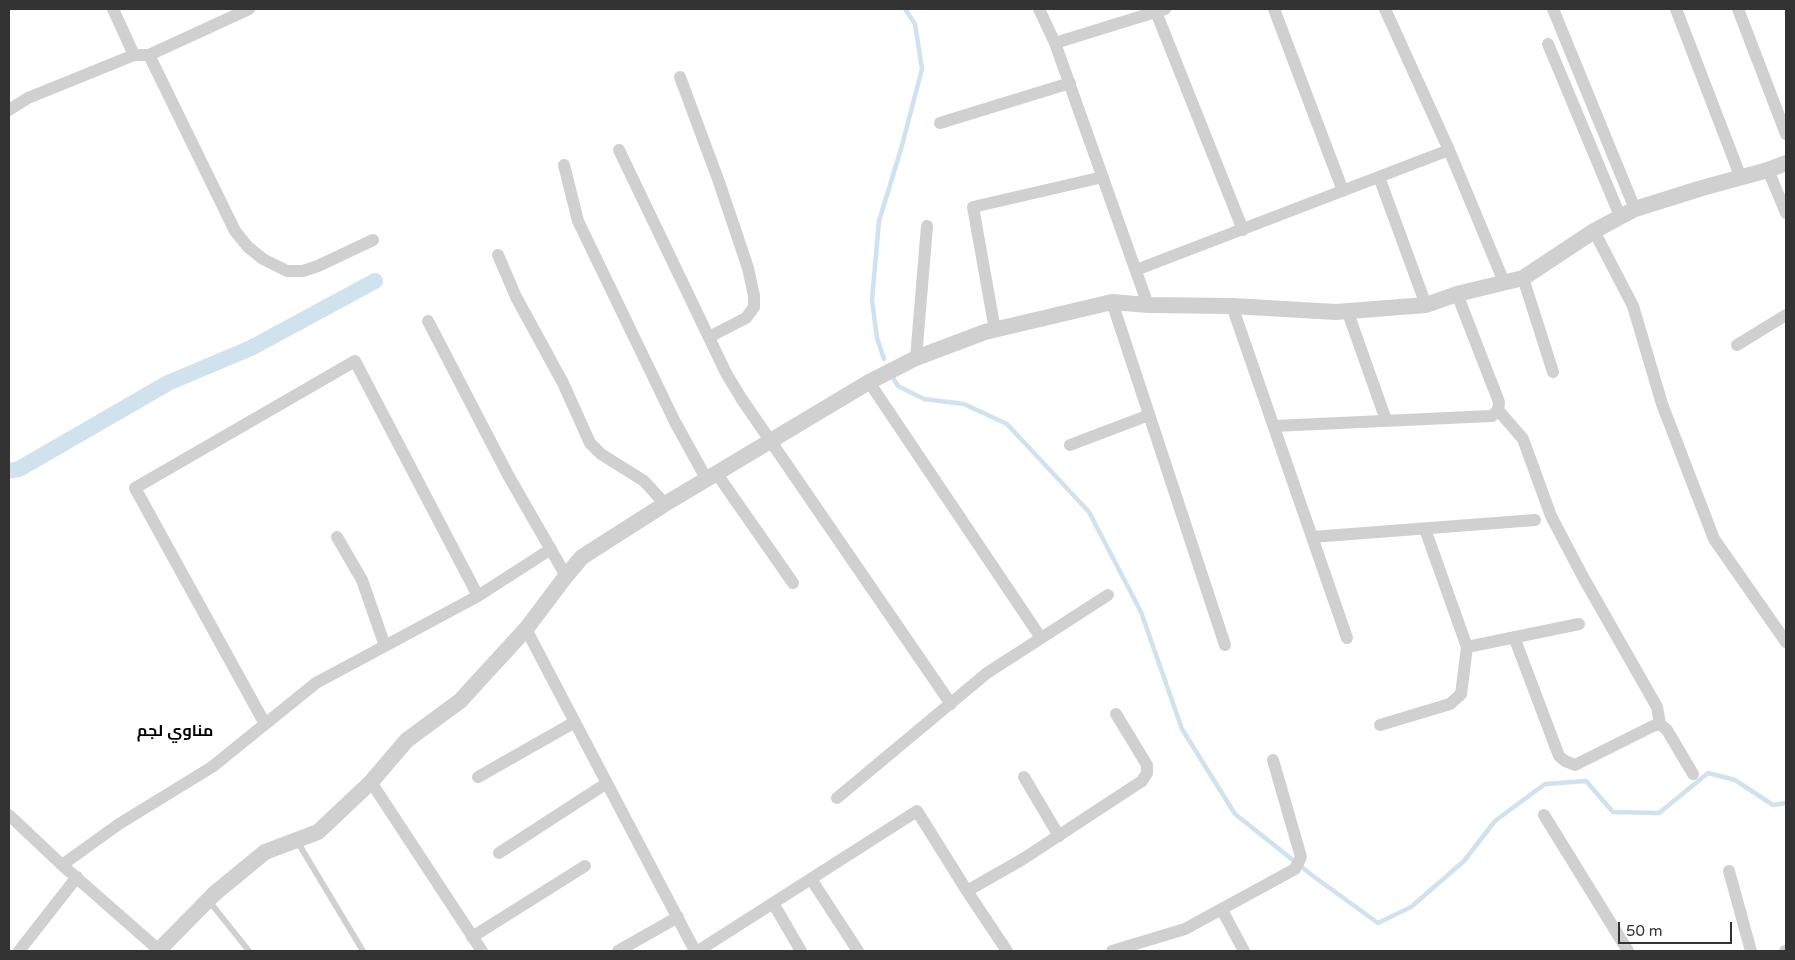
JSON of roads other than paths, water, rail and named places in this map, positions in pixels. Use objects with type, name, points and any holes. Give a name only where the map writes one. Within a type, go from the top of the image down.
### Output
[{"type":"street","points":[[113,9],[134,55]]},
{"type":"street","points":[[9,110],[28,98],[134,55],[149,55],[249,9]]},
{"type":"street","points":[[1039,9],[1055,43],[1070,83],[1148,305]]},
{"type":"street","points":[[1274,9],[1343,191]]},
{"type":"street","points":[[1385,9],[1449,150],[1504,282]]},
{"type":"street","points":[[1553,9],[1635,209]]},
{"type":"street","points":[[1676,9],[1741,178]]},
{"type":"street","points":[[1738,9],[1786,134]]},
{"type":"street","points":[[1055,43],[1160,10],[1243,230]]},
{"type":"street","points":[[1548,44],[1620,216]]},
{"type":"street","points":[[149,55],[235,231],[248,247],[263,259],[287,271],[303,271],[318,266],[373,240]]},
{"type":"street","points":[[680,77],[737,233],[748,268],[754,296],[754,308],[746,318],[709,337]]},
{"type":"street","points":[[940,123],[1070,83]]},
{"type":"street","points":[[620,150],[726,373],[741,398],[951,704]]},
{"type":"street","points":[[1136,270],[1449,150]]},
{"type":"street","points":[[9,815],[159,951],[208,900],[265,852],[318,832],[371,782],[407,740],[460,702],[526,630],[582,557],[665,504],[869,382],[916,358],[995,330],[1112,302],[1336,312],[1426,305],[1457,294],[1523,278],[1594,231],[1635,209],[1786,163]]},
{"type":"street","points":[[564,165],[578,221],[675,422],[712,477],[793,583]]},
{"type":"street","points":[[1768,170],[1786,213]]},
{"type":"street","points":[[995,330],[973,207],[1103,177]]},
{"type":"street","points":[[1379,177],[1426,305]]},
{"type":"street","points":[[916,358],[927,226]]},
{"type":"street","points":[[1594,231],[1633,306],[1662,404],[1714,539],[1786,642]]},
{"type":"street","points":[[498,255],[516,297],[563,383],[590,443],[601,454],[644,481],[665,504]]},
{"type":"street","points":[[1523,278],[1553,372]]},
{"type":"street","points":[[1274,426],[1492,416],[1498,410],[1499,402],[1457,294]]},
{"type":"street","points":[[1112,302],[1225,645]]},
{"type":"street","points":[[1232,306],[1347,638]]},
{"type":"street","points":[[1347,310],[1386,420]]},
{"type":"street","points":[[1737,345],[1786,315]]},
{"type":"street","points":[[428,321],[508,475],[566,576]]},
{"type":"street","points":[[265,724],[135,488],[355,362],[478,596]]},
{"type":"street","points":[[869,382],[1041,638]]},
{"type":"street","points":[[1498,410],[1523,439],[1551,516],[1583,577],[1657,707],[1660,724],[1667,730],[1693,774]]},
{"type":"street","points":[[1070,445],[1149,415]]},
{"type":"street","points":[[1312,537],[1535,520]]},
{"type":"street","points":[[1380,725],[1450,704],[1461,694],[1466,646],[1424,529]]},
{"type":"street","points":[[338,537],[362,580],[385,646]]},
{"type":"street","points":[[62,865],[119,824],[212,767],[316,683],[478,596],[551,549]]},
{"type":"street","points":[[837,798],[987,673],[1108,595]]},
{"type":"street","points":[[1466,646],[1579,624]]},
{"type":"street","points":[[526,630],[696,951],[917,811],[1007,951]]},
{"type":"street","points":[[1514,637],[1559,756],[1565,761],[1575,765],[1660,724]]},
{"type":"street","points":[[967,891],[1023,860],[1142,781],[1147,773],[1147,765],[1116,714]]},
{"type":"street","points":[[478,777],[575,722]]},
{"type":"street","points":[[1112,951],[1185,929],[1222,910],[1298,863],[1273,760]]},
{"type":"street","points":[[1024,777],[1059,836]]},
{"type":"street","points":[[371,782],[482,951]]},
{"type":"street","points":[[499,852],[607,783]]},
{"type":"street","points":[[1544,815],[1628,951]]},
{"type":"street","points":[[472,937],[585,866]]},
{"type":"street","points":[[1728,871],[1751,951]]},
{"type":"street","points":[[19,951],[77,878]]},
{"type":"street","points":[[811,879],[858,951]]},
{"type":"street","points":[[773,903],[801,951]]},
{"type":"street","points":[[1222,910],[1244,951]]},
{"type":"street","points":[[618,951],[678,918]]},
{"type":"lane","points":[[296,840],[363,951]]},
{"type":"lane","points":[[208,900],[249,951]]},
{"type":"waterway","points":[[884,359],[877,338],[872,300],[879,221],[901,149],[922,69],[915,24],[905,9]]},
{"type":"waterway","points":[[9,471],[19,469],[168,383],[251,348],[375,281]]},
{"type":"waterway","points":[[893,378],[898,386],[924,399],[964,404],[1007,424],[1089,512],[1141,612],[1182,729],[1235,814],[1313,876],[1378,923],[1411,907],[1464,861],[1495,821],[1545,784],[1586,781],[1613,812],[1659,813],[1708,773],[1735,780],[1773,805],[1786,803]]},
{"type":"district","name":"مناوي لجم","points":[[175,732]]}]
